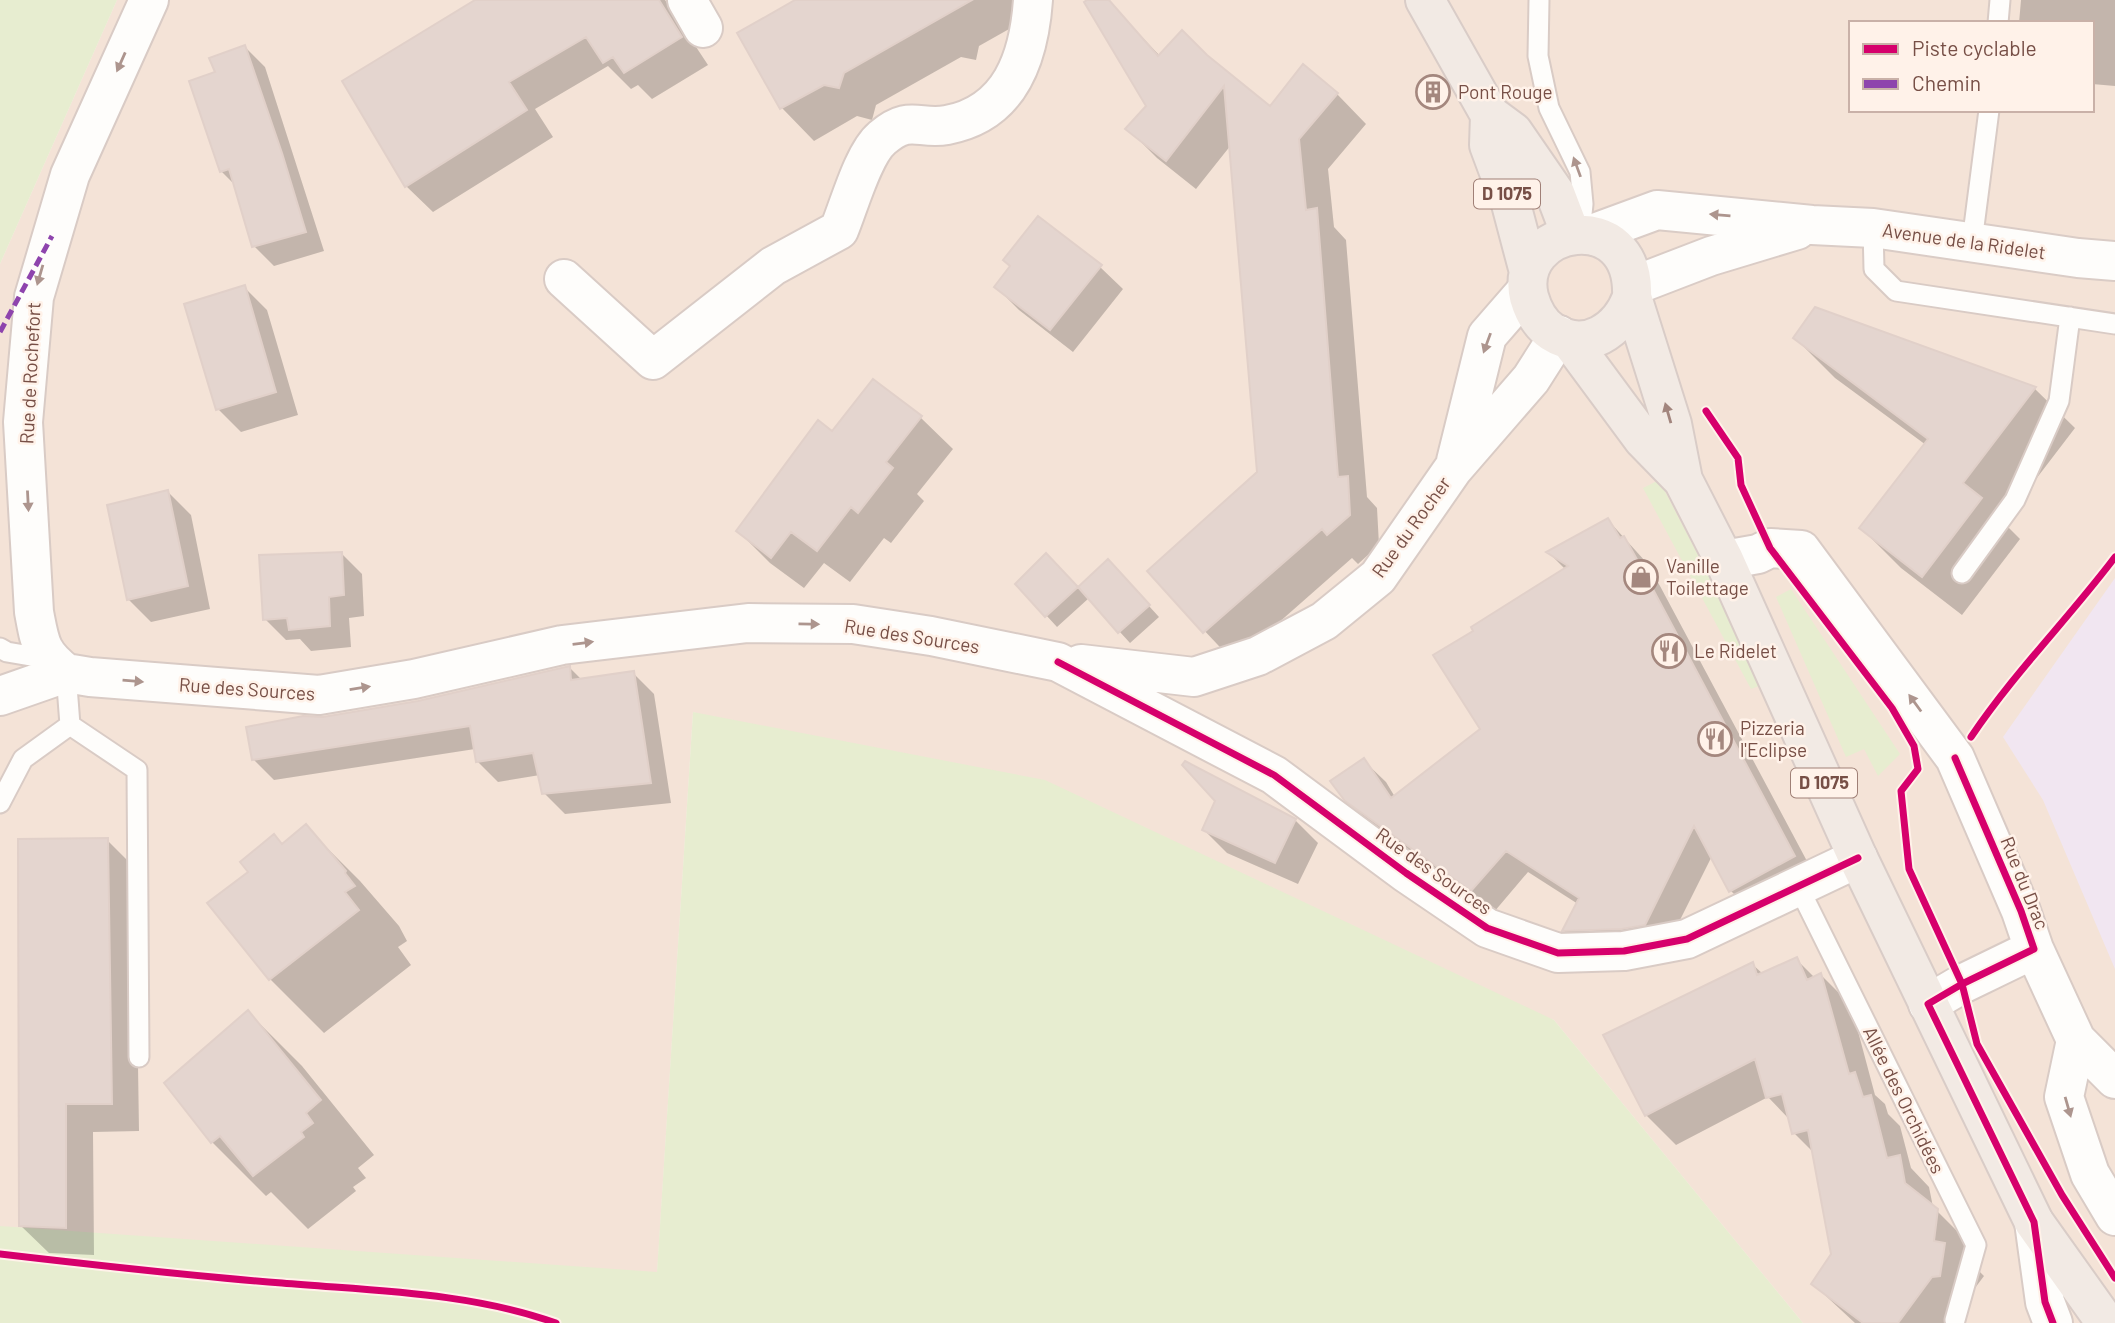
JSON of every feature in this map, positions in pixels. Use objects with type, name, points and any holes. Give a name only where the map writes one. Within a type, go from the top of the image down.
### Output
[{"type":"main road","name":"D 1075","points":[[1425,0],[1490,115],[1513,132],[1555,192],[1580,234]]},
{"type":"main road","name":"D 1075","points":[[1490,115],[1489,145],[1511,204],[1528,281]]},
{"type":"main road","points":[[1580,234],[1605,239],[1618,250],[1628,264],[1633,292],[1626,313],[1616,326],[1602,335],[1586,339],[1564,337],[1553,332],[1541,321],[1532,307],[1528,281],[1538,255],[1552,242],[1580,234]]},
{"type":"main road","name":"D 1075","points":[[1633,292],[1672,424],[1683,480],[1724,560],[1858,858],[2034,1222],[2106,1323]]},
{"type":"main road","name":"D 1075","points":[[1564,337],[1643,439],[1683,480]]},
{"type":"street","name":"Rue de Rochefort","points":[[57,666],[39,637],[34,612],[23,422],[34,297],[71,175],[149,0]]},
{"type":"street","points":[[564,279],[653,360],[773,266],[839,230],[864,163],[879,140],[899,125],[945,125],[975,117],[999,100],[1019,67],[1031,35],[1033,0]]},
{"type":"street","name":"Avenue de la Ridelet","points":[[1580,234],[1657,210],[1873,228],[2115,261]]},
{"type":"street","name":"Avenue de la Ridelet","points":[[1633,292],[1711,256],[1812,225]]},
{"type":"street","name":"Rue du Rocher","points":[[1453,470],[1487,336],[1528,281]]},
{"type":"street","name":"Rue du Rocher","points":[[1058,662],[1194,677],[1258,656],[1324,621],[1378,577],[1453,470],[1564,337]]},
{"type":"street","name":"Rue du Drac","points":[[1724,560],[1758,554],[1770,548],[1801,550],[1955,758],[2021,911],[2034,949],[2076,1040],[2115,1079]]},
{"type":"street","name":"Rue des Sources","points":[[0,696],[57,666],[90,677],[319,695],[414,679],[562,645],[748,623],[853,624],[931,636],[1058,662],[1274,775],[1406,873],[1487,928],[1558,953],[1624,951],[1687,939],[1858,858]]},
{"type":"street","name":"Rue du Drac","points":[[1928,1004],[2034,949]]},
{"type":"street","points":[[2076,1040],[2064,1097],[2090,1174],[2115,1216]]},
{"type":"street","points":[[2034,1222],[2045,1302],[2053,1323]]},
{"type":"lane","points":[[1539,0],[1538,56],[1549,108],[1580,172],[1583,204],[1580,234]]},
{"type":"lane","points":[[1998,21],[2000,0]]},
{"type":"lane","points":[[1972,242],[1989,112]]},
{"type":"lane","points":[[1873,228],[1874,269],[1896,291],[2115,324]]},
{"type":"lane","points":[[1962,573],[2015,500],[2059,401],[2070,317]]},
{"type":"lane","points":[[0,648],[57,666],[70,725],[137,771],[139,1058]]},
{"type":"lane","points":[[0,803],[23,759],[70,725]]},
{"type":"lane","name":"Allée des Orchidées","points":[[1798,886],[1976,1245],[1955,1320]]},
{"type":"shaded area","points":[[117,0],[2115,0],[2115,1323],[1803,1323],[1554,1020],[693,712],[656,1290],[0,1233],[0,264]]},
{"type":"shaded area","points":[[2115,578],[2115,969],[2043,800],[2003,737]]},
{"type":"green space","points":[[0,0],[117,0],[0,264]]},
{"type":"green space","points":[[1659,480],[1723,603],[1759,686],[1751,689],[1643,488]]},
{"type":"green space","points":[[1791,589],[1900,754],[1878,776],[1864,749],[1846,757],[1776,597]]},
{"type":"green space","points":[[693,712],[1045,780],[1554,1020],[1803,1323],[0,1323],[0,1226],[657,1272]]},
{"type":"building","points":[[475,0],[659,0],[682,37],[624,73],[613,57],[603,63],[586,37],[509,82],[527,110],[405,187],[342,81]]},
{"type":"building","points":[[795,0],[972,0],[844,73],[839,88],[824,85],[780,109],[737,33]]},
{"type":"building","points":[[1109,0],[1158,56],[1182,30],[1207,55],[1270,106],[1303,64],[1338,93],[1299,139],[1306,210],[1317,208],[1338,477],[1348,476],[1350,515],[1327,535],[1322,529],[1203,633],[1147,571],[1257,472],[1224,86],[1166,161],[1125,129],[1146,106],[1084,2]]},
{"type":"building","points":[[245,45],[306,232],[252,247],[229,169],[220,172],[189,81],[215,72],[209,58]]},
{"type":"building","points":[[1038,216],[1102,265],[1050,330],[994,287],[1010,266],[1003,260]]},
{"type":"building","points":[[245,285],[276,392],[216,410],[184,304]]},
{"type":"building","points":[[1815,307],[2036,387],[1963,483],[1982,498],[1922,577],[1859,528],[1928,439],[1793,338]]},
{"type":"building","points":[[873,379],[922,416],[886,462],[893,468],[858,513],[851,507],[817,551],[791,532],[771,558],[736,531],[818,420],[832,431]]},
{"type":"building","points":[[168,490],[188,586],[127,600],[107,505]]},
{"type":"building","points":[[1608,518],[1620,538],[1624,536],[1639,563],[1795,856],[1729,892],[1694,826],[1645,925],[1622,929],[1562,931],[1579,898],[1506,851],[1471,891],[1345,801],[1330,781],[1364,758],[1391,798],[1480,729],[1433,655],[1473,631],[1471,627],[1568,566],[1546,552]]},
{"type":"building","points":[[342,552],[344,595],[329,597],[330,626],[289,630],[287,618],[263,620],[259,555]]},
{"type":"building","points":[[1046,553],[1078,587],[1045,617],[1015,584]]},
{"type":"building","points":[[1108,559],[1150,605],[1118,633],[1078,587]]},
{"type":"building","points":[[570,666],[571,680],[634,671],[651,783],[542,794],[533,753],[476,762],[470,726],[252,760],[246,727],[303,716],[323,717],[418,701]]},
{"type":"building","points":[[1185,761],[1296,819],[1275,863],[1202,830],[1215,801],[1182,765]]},
{"type":"building","points":[[306,824],[346,871],[355,886],[345,892],[359,910],[269,980],[207,903],[248,872],[240,862],[274,834],[282,844]]},
{"type":"building","points":[[108,838],[112,1104],[66,1104],[66,1228],[19,1226],[18,839]]},
{"type":"building","points":[[1797,957],[1807,980],[1821,973],[1849,1074],[1855,1072],[1863,1097],[1871,1095],[1887,1158],[1900,1155],[1905,1183],[1938,1209],[1934,1241],[1945,1243],[1940,1276],[1932,1277],[1898,1323],[1863,1323],[1811,1284],[1831,1254],[1808,1130],[1792,1134],[1782,1094],[1766,1098],[1755,1059],[1645,1116],[1603,1035],[1753,962],[1757,975]]},
{"type":"building","points":[[248,1010],[321,1100],[306,1113],[313,1123],[301,1132],[304,1137],[253,1176],[220,1136],[211,1143],[164,1083]]},
{"type":"marked path","points":[[0,332],[52,236]]},
{"type":"cycle path","points":[[1706,411],[1738,458],[1741,485],[1770,548],[1892,708],[1914,746],[1918,769],[1901,791],[1909,869],[1962,984],[1977,1044],[2062,1195],[2115,1278]]},
{"type":"cycle path","points":[[1971,737],[2005,690],[2115,557]]},
{"type":"cycle path","points":[[1058,662],[1274,775],[1406,873],[1487,928],[1558,953],[1624,951],[1687,939],[1858,858]]},
{"type":"cycle path","points":[[1955,758],[2021,911],[2034,949],[1928,1004],[2034,1222],[2045,1302],[2053,1323]]},
{"type":"cycle path","points":[[0,1254],[212,1277],[420,1294],[489,1305],[556,1323]]},
{"type":"place","name":"Pont Rouge","points":[[1433,92]]},
{"type":"place","name":"Vanille Toilettage","points":[[1641,577]]},
{"type":"place","name":"Le Ridelet","points":[[1669,651]]},
{"type":"place","name":"Pizzeria l'Eclipse","points":[[1715,739]]}]
